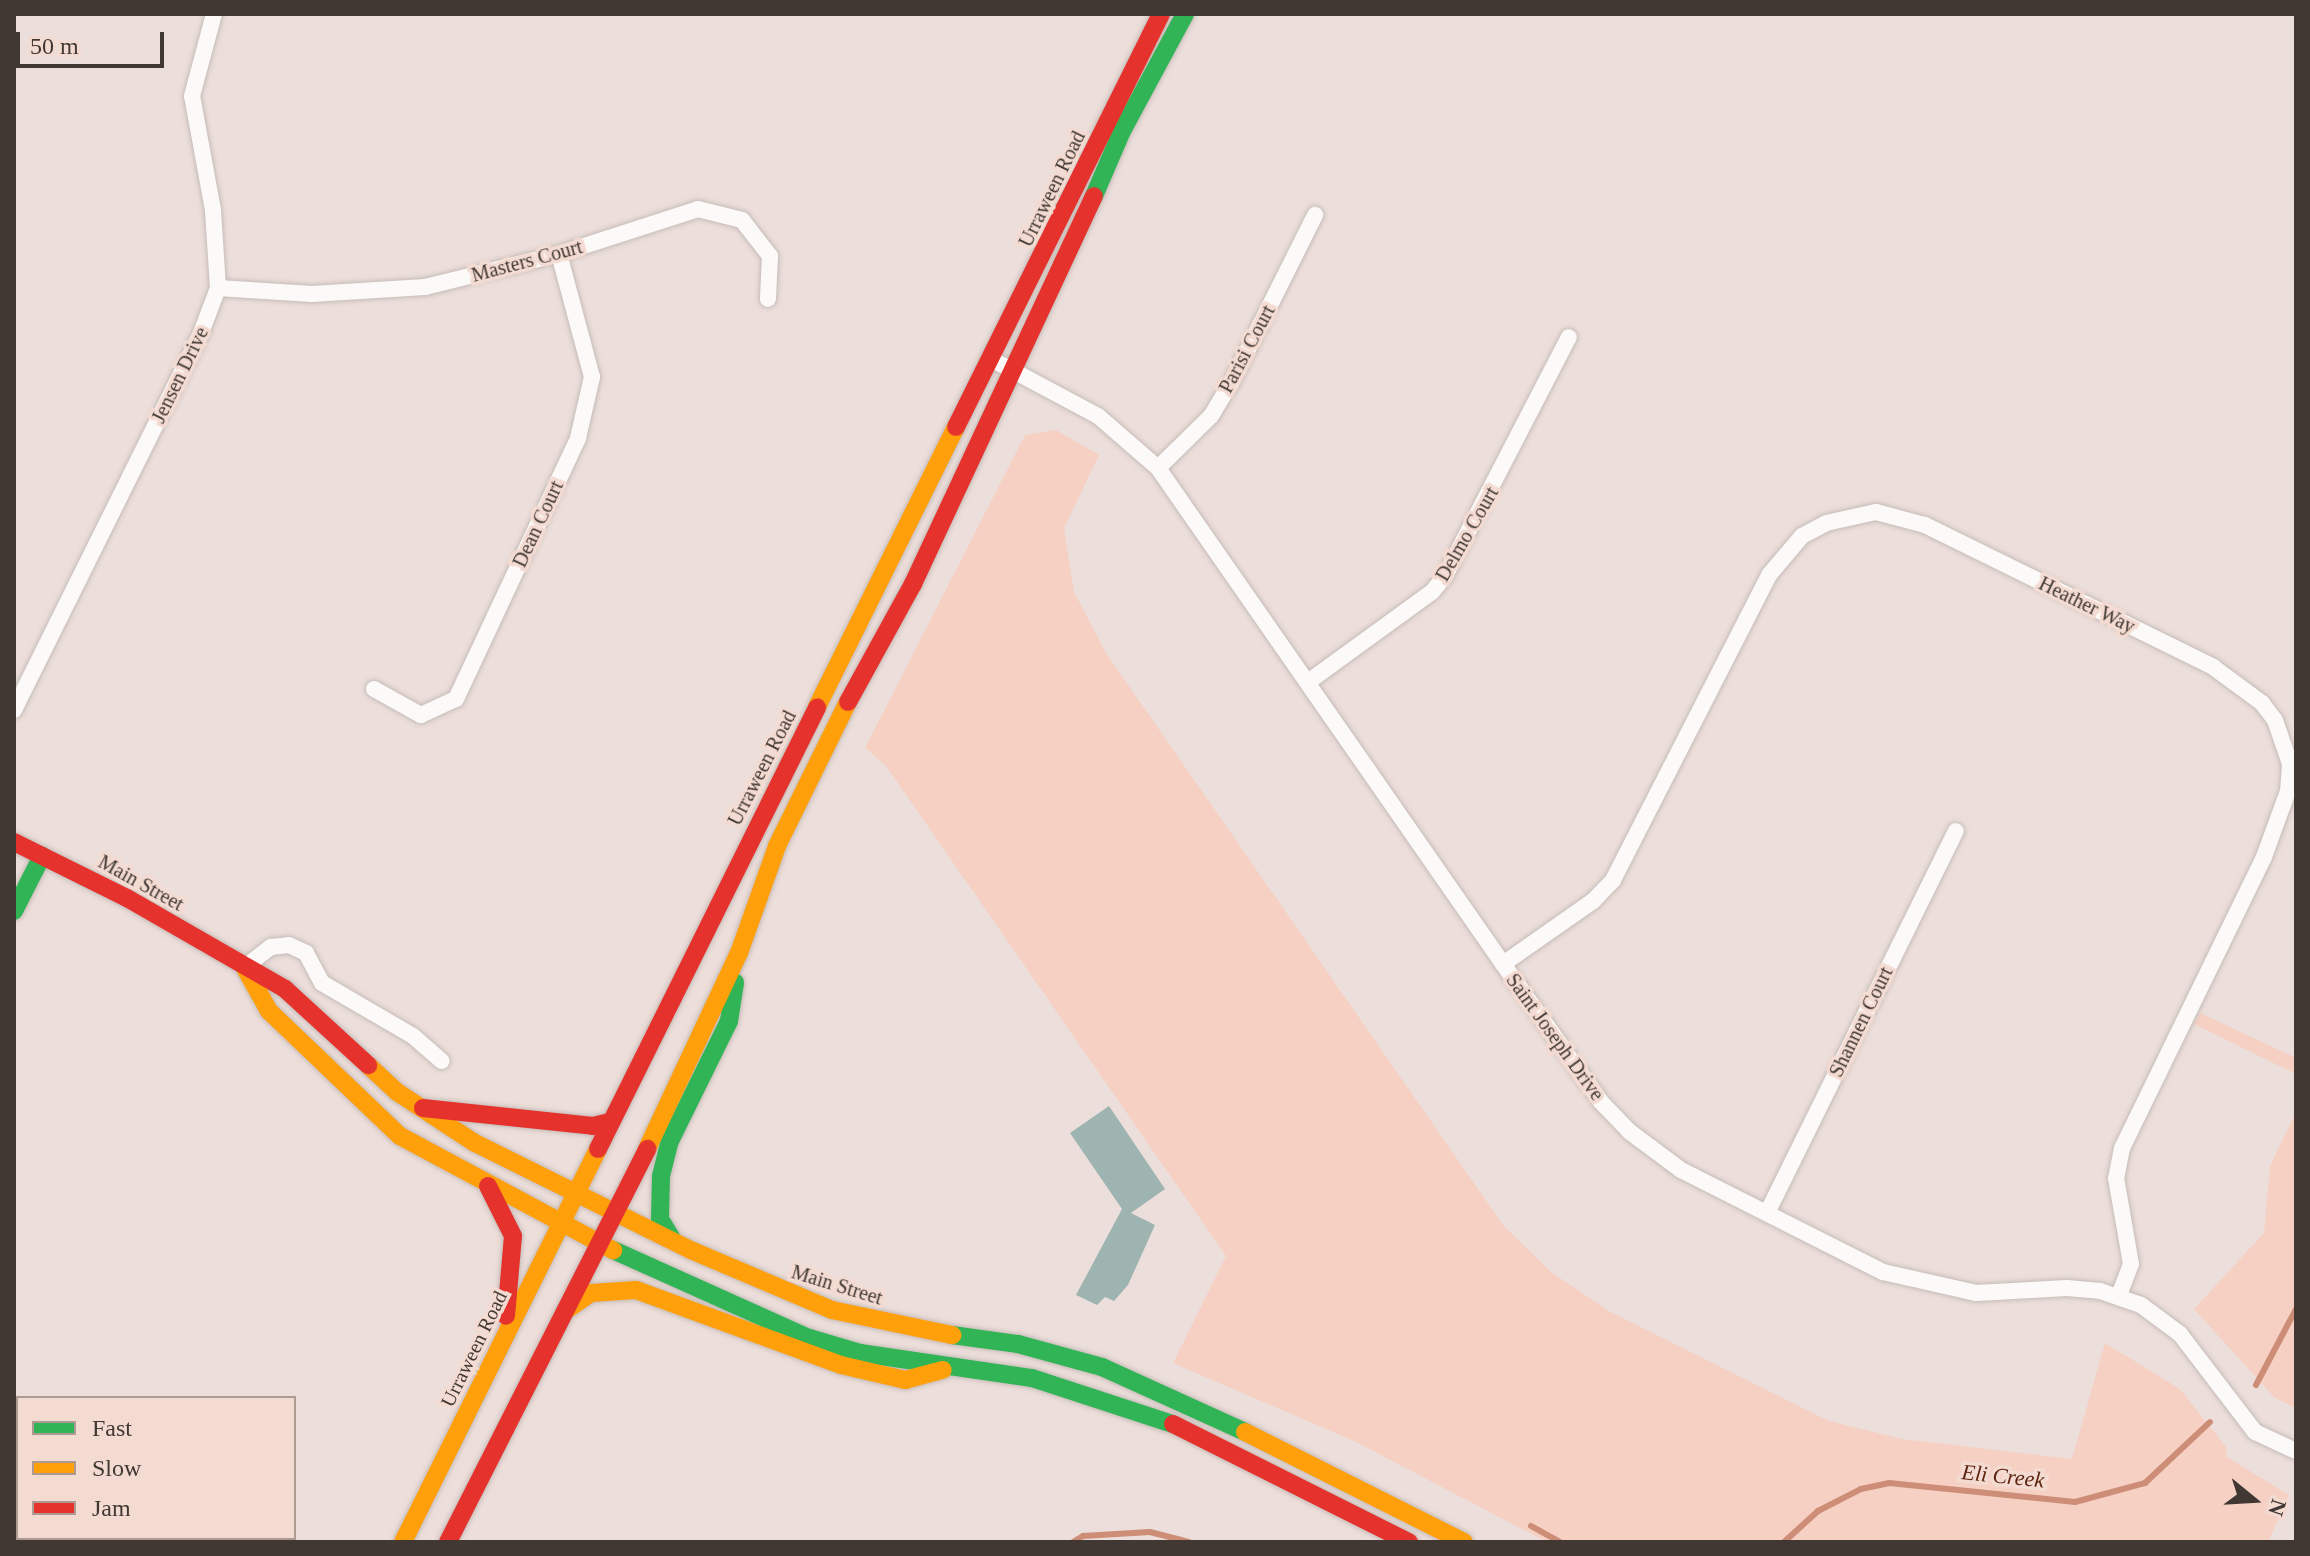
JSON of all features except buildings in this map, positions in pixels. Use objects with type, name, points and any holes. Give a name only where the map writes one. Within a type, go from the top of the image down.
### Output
[{"type":"main road","name":"Urraween Road","points":[[403,1542],[609,1122],[993,360],[1161,14]]},
{"type":"main road","name":"Urraween Road","points":[[448,1542],[616,1213],[739,953],[777,846],[819,755],[913,584],[1015,371],[1122,131],[1185,14]]},
{"type":"main road","name":"Main Street","points":[[14,842],[127,898],[285,989],[397,1092],[475,1143],[616,1213],[759,1282],[832,1310],[918,1331],[1018,1344],[1102,1367],[1163,1391],[1464,1542]]},
{"type":"main road","points":[[14,911],[42,856]]},
{"type":"main road","points":[[672,1239],[660,1219],[661,1176],[670,1141],[729,1021],[739,953]]},
{"type":"main road","points":[[245,967],[269,1011],[400,1136],[600,1244],[809,1338],[860,1353],[1032,1378],[1170,1423],[1409,1542]]},
{"type":"main road","points":[[422,1108],[593,1126],[609,1122]]},
{"type":"main road","points":[[488,1186],[513,1236],[501,1345]]},
{"type":"main road","points":[[565,1311],[591,1293],[636,1290],[841,1365],[905,1380],[956,1367]]},
{"type":"street","name":"Jensen Drive","points":[[14,710],[201,333],[218,288],[213,210],[192,96],[214,14]]},
{"type":"street","name":"Masters Court","points":[[218,288],[312,294],[425,287],[559,254],[698,209],[742,220],[770,256],[768,299]]},
{"type":"street","name":"Parisi Court","points":[[1158,468],[1217,405],[1315,215]]},
{"type":"street","name":"Dean Court","points":[[374,689],[421,715],[456,699],[578,438],[592,377],[559,254]]},
{"type":"street","name":"Delmo Court","points":[[1308,682],[1432,592],[1445,576],[1569,337]]},
{"type":"street","name":"Saint Joseph Drive","points":[[993,360],[1098,416],[1158,468],[1601,1102],[1630,1132],[1681,1170],[1883,1272],[1920,1284],[1976,1293],[2067,1288],[2119,1296],[2180,1334],[2255,1432],[2296,1451]]},
{"type":"street","name":"Heather Way","points":[[1503,964],[1593,901],[1613,880],[1783,553],[1802,536],[1851,516],[1876,512],[1925,525],[2213,667],[2262,703],[2290,738],[2290,764],[2281,820],[2122,1148],[2116,1178],[2131,1264],[2119,1296]]},
{"type":"street","name":"Shannen Court","points":[[1767,1213],[1956,831]]},
{"type":"street","points":[[245,967],[271,947],[289,945],[306,953],[322,983],[413,1036],[442,1061]]},
{"type":"shaded area","points":[[1056,430],[1099,455],[1064,528],[1074,592],[1106,653],[1503,1225],[1551,1272],[1609,1311],[1829,1421],[1902,1439],[2072,1459],[2105,1343],[2180,1389],[2226,1447],[2227,1457],[2289,1495],[2268,1542],[1547,1542],[1354,1441],[1173,1363],[1226,1256],[886,766],[865,748],[1025,435]]},
{"type":"shaded area","points":[[2200,1013],[2296,1058],[2296,1074],[2194,1024]]},
{"type":"shaded area","points":[[2296,1112],[2296,1408],[2275,1398],[2194,1309],[2264,1233],[2270,1166]]},
{"type":"waterway","name":"Eli Creek","points":[[2256,1385],[2296,1309]]},
{"type":"waterway","name":"Eli Creek","points":[[1784,1542],[1818,1511],[1861,1489],[1889,1483],[2075,1502],[2145,1483],[2210,1422]]},
{"type":"waterway","name":"Eli Creek","points":[[1531,1526],[1560,1542]]},
{"type":"waterway","name":"Eli Creek","points":[[1073,1542],[1083,1536],[1150,1532],[1189,1542]]},
{"type":"traffic: fast","points":[[1094,196],[1122,131],[1185,14]]},
{"type":"traffic: fast","points":[[14,911],[42,856]]},
{"type":"traffic: fast","points":[[672,1239],[660,1219],[661,1176],[670,1141],[729,1021],[735,982]]},
{"type":"traffic: fast","points":[[613,1250],[809,1338],[860,1353],[1032,1378],[1173,1424]]},
{"type":"traffic: fast","points":[[952,1335],[1018,1344],[1102,1367],[1245,1432]]},
{"type":"traffic: slow","points":[[817,707],[956,427]]},
{"type":"traffic: slow","points":[[647,1149],[739,953],[777,846],[848,702]]},
{"type":"traffic: slow","points":[[245,968],[269,1011],[400,1136],[613,1250]]},
{"type":"traffic: slow","points":[[368,1065],[397,1092],[475,1143],[693,1251],[832,1310],[952,1335]]},
{"type":"traffic: slow","points":[[403,1542],[598,1149]]},
{"type":"traffic: slow","points":[[568,1309],[591,1293],[636,1290],[841,1365],[905,1380],[943,1370]]},
{"type":"traffic: slow","points":[[1245,1432],[1464,1542]]},
{"type":"traffic: jam","points":[[956,427],[1161,14]]},
{"type":"traffic: jam","points":[[848,702],[913,584],[1094,196]]},
{"type":"traffic: jam","points":[[598,1149],[817,707]]},
{"type":"traffic: jam","points":[[14,842],[127,898],[285,989],[368,1065]]},
{"type":"traffic: jam","points":[[423,1108],[593,1126],[609,1122]]},
{"type":"traffic: jam","points":[[448,1542],[647,1149]]},
{"type":"traffic: jam","points":[[488,1186],[513,1236],[506,1316]]},
{"type":"traffic: jam","points":[[1173,1424],[1409,1542]]}]
